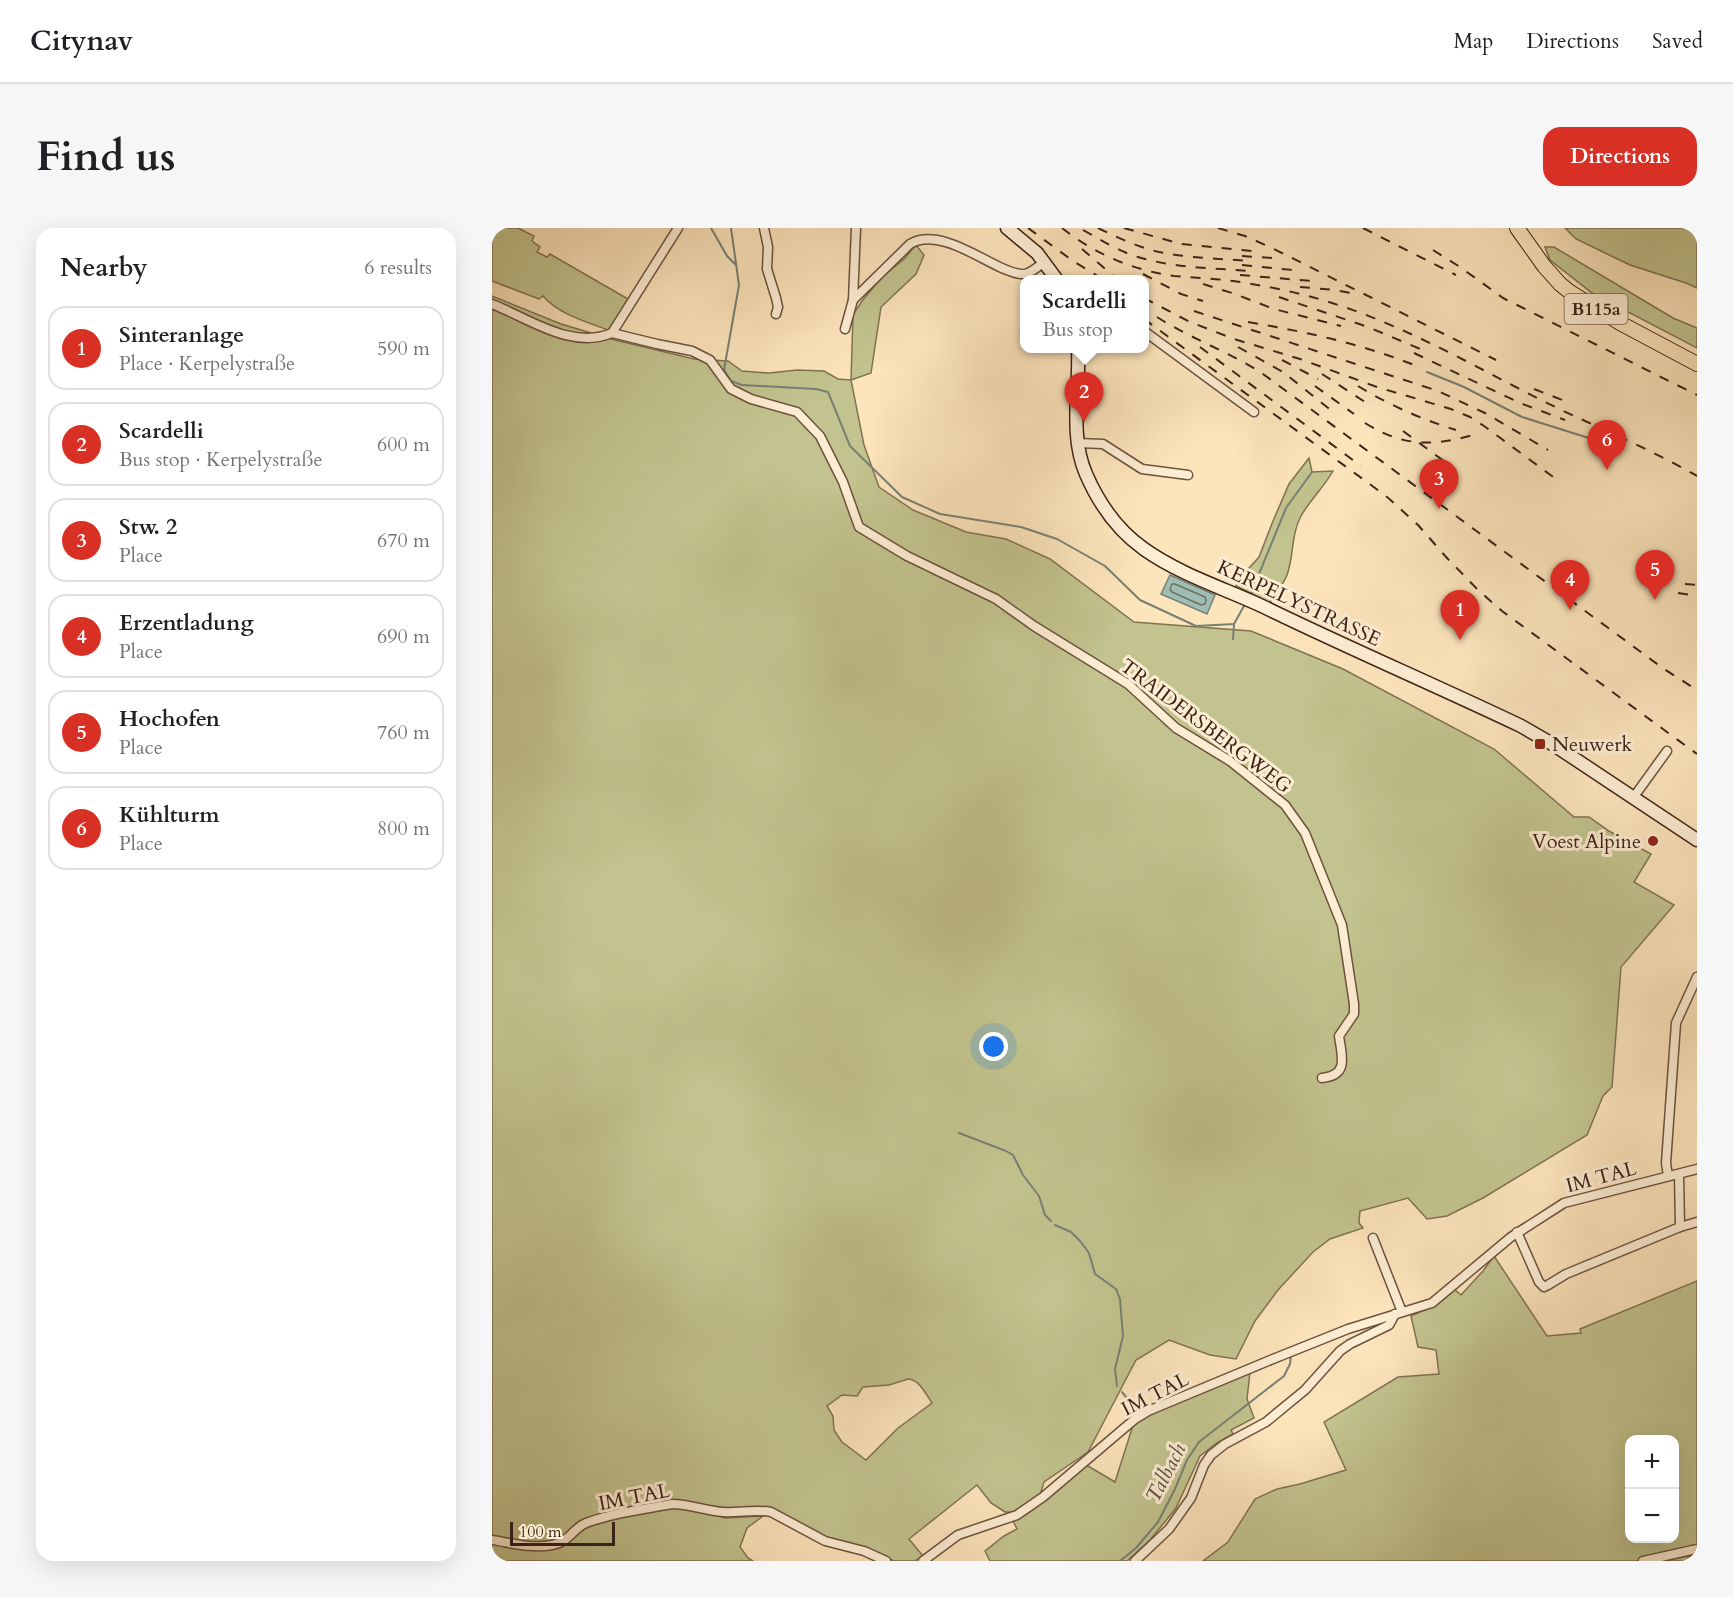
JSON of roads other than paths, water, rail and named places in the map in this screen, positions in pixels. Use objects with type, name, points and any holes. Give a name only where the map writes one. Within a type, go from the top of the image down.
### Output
[{"type":"main road","points":[[1007,228],[1027,243],[1055,275]]},
{"type":"main road","name":"B115a","points":[[1517,228],[1544,266],[1570,292],[1620,323],[1697,364]]},
{"type":"main road","name":"KERPELYSTRASSE","points":[[1078,353],[1078,443],[1085,472],[1106,511],[1122,531],[1143,548],[1166,562],[1305,628],[1521,726],[1554,745],[1697,840]]},
{"type":"street","points":[[492,304],[557,333],[588,339],[603,337],[612,333],[623,318],[632,299],[678,228]]},
{"type":"street","points":[[764,228],[768,247],[767,269],[778,307],[776,314]]},
{"type":"street","points":[[845,329],[853,300],[856,228]]},
{"type":"street","points":[[853,300],[910,244],[920,239],[951,243],[979,258],[1019,274],[1033,271],[1045,261]]},
{"type":"street","name":"TRAIDERSBERGWEG","points":[[612,333],[692,351],[710,360],[730,389],[751,399],[797,412],[820,436],[843,482],[859,527],[907,556],[996,599],[1034,626],[1128,684],[1176,728],[1230,761],[1285,805],[1305,833],[1328,888],[1342,926],[1350,967],[1354,1004],[1353,1014],[1339,1036],[1342,1056],[1340,1070],[1334,1077],[1322,1078]]},
{"type":"street","points":[[1149,335],[1254,412]]},
{"type":"street","points":[[1078,443],[1103,444],[1142,469],[1188,475]]},
{"type":"street","points":[[1633,798],[1666,751]]},
{"type":"street","points":[[1668,1176],[1665,1162],[1676,1023],[1697,976]]},
{"type":"street","name":"IM TAL","points":[[923,1561],[958,1535],[1017,1515],[1043,1497],[1101,1446],[1148,1411],[1348,1329],[1432,1303],[1517,1232],[1564,1203],[1697,1169]]},
{"type":"street","points":[[1678,1174],[1680,1227]]},
{"type":"street","points":[[1517,1232],[1539,1282],[1544,1287],[1566,1274],[1697,1222]]},
{"type":"street","points":[[1372,1238],[1399,1313]]},
{"type":"street","name":"IM TAL","points":[[1135,1561],[1169,1529],[1191,1498],[1204,1465],[1211,1455],[1225,1444],[1266,1422],[1305,1390],[1340,1351],[1389,1325],[1399,1313]]},
{"type":"street","name":"IM TAL","points":[[492,1540],[549,1546],[561,1543],[583,1525],[602,1518],[683,1504],[724,1512],[761,1510],[771,1512],[825,1541],[864,1551],[886,1561]]},
{"type":"street","points":[[1643,1561],[1697,1549]]},
{"type":"water","points":[[1170,575],[1215,595],[1207,614],[1161,594]]},
{"type":"waterway","points":[[711,228],[727,256],[736,265]]},
{"type":"waterway","points":[[731,228],[739,285],[724,370],[731,381],[742,385],[816,389],[828,392],[850,446],[902,497],[940,514],[1021,527],[1057,539],[1105,566],[1140,600],[1196,626],[1234,624],[1245,604]]},
{"type":"waterway","points":[[1427,372],[1464,387],[1522,417],[1595,440]]},
{"type":"waterway","points":[[1250,596],[1286,508],[1312,472]]},
{"type":"waterway","name":"Talbach","points":[[1233,639],[1234,624]]},
{"type":"waterway","points":[[959,1133],[1013,1155],[1023,1175],[1039,1196],[1045,1215],[1051,1221]]},
{"type":"waterway","points":[[1055,1225],[1071,1232],[1080,1241],[1089,1253],[1095,1274],[1116,1289],[1120,1299],[1123,1336],[1115,1369],[1117,1386]]},
{"type":"waterway","name":"Talbach","points":[[1120,1561],[1136,1548],[1158,1522],[1187,1460],[1199,1442],[1284,1376],[1290,1364],[1291,1354]]},
{"type":"waterway","points":[[1122,1392],[1136,1409]]},
{"type":"railway","points":[[1028,228],[1096,275]]},
{"type":"railway","points":[[1062,228],[1101,253],[1143,270],[1272,288],[1323,300],[1362,313],[1440,348],[1697,476]]},
{"type":"railway","points":[[1098,228],[1143,248],[1159,252],[1252,261]]},
{"type":"railway","points":[[1124,228],[1181,244],[1252,251]]},
{"type":"railway","points":[[1218,228],[1270,247],[1496,360]]},
{"type":"railway","points":[[1363,228],[1456,275]]},
{"type":"railway","points":[[1083,230],[1124,252],[1152,261],[1250,271]]},
{"type":"railway","points":[[1082,249],[1112,275]]},
{"type":"railway","points":[[1433,250],[1503,298],[1697,395]]},
{"type":"railway","points":[[1242,256],[1272,258]]},
{"type":"railway","points":[[1242,265],[1293,270]]},
{"type":"railway","points":[[1240,275],[1312,281]]},
{"type":"railway","points":[[1149,277],[1181,294],[1203,301]]},
{"type":"railway","points":[[1203,284],[1274,309],[1341,326]]},
{"type":"railway","points":[[1300,287],[1351,293]]},
{"type":"railway","points":[[1279,297],[1368,327],[1425,351]]},
{"type":"railway","points":[[1149,301],[1190,322],[1234,339],[1470,417],[1560,482]]},
{"type":"railway","points":[[1194,311],[1438,391],[1485,413],[1548,450]]},
{"type":"railway","points":[[1157,317],[1263,374],[1664,669],[1697,690]]},
{"type":"railway","points":[[1248,322],[1335,340],[1419,367]]},
{"type":"railway","points":[[1149,323],[1386,496],[1418,525],[1478,590],[1502,611],[1697,754]]},
{"type":"railway","points":[[1200,347],[1361,466]]},
{"type":"railway","points":[[1238,347],[1283,372],[1332,411]]},
{"type":"railway","points":[[1414,353],[1520,403],[1565,420]]},
{"type":"railway","points":[[1282,360],[1318,379]]},
{"type":"railway","points":[[1322,374],[1365,402]]},
{"type":"railway","points":[[1315,386],[1354,414]]},
{"type":"railway","points":[[1358,386],[1406,411],[1456,430]]},
{"type":"railway","points":[[1534,389],[1565,401]]},
{"type":"railway","points":[[1365,423],[1392,436],[1417,442],[1430,443],[1473,435]]},
{"type":"railway","points":[[1403,431],[1452,467]]},
{"type":"railway","points":[[1685,584],[1697,585]]},
{"type":"railway","points":[[1678,593],[1697,596]]},
{"type":"place","name":"Scardelli","points":[[1084,422]]},
{"type":"place","name":"Kühlturm","points":[[1607,470]]},
{"type":"place","name":"Stw. 2","points":[[1439,509]]},
{"type":"place","name":"Hochofen","points":[[1655,600]]},
{"type":"place","name":"Erzentladung","points":[[1570,610]]},
{"type":"place","name":"Sinteranlage","points":[[1460,640]]},
{"type":"place","name":"Neuwerk","points":[[1540,744]]},
{"type":"place","name":"Voest Alpine","points":[[1653,841]]}]
